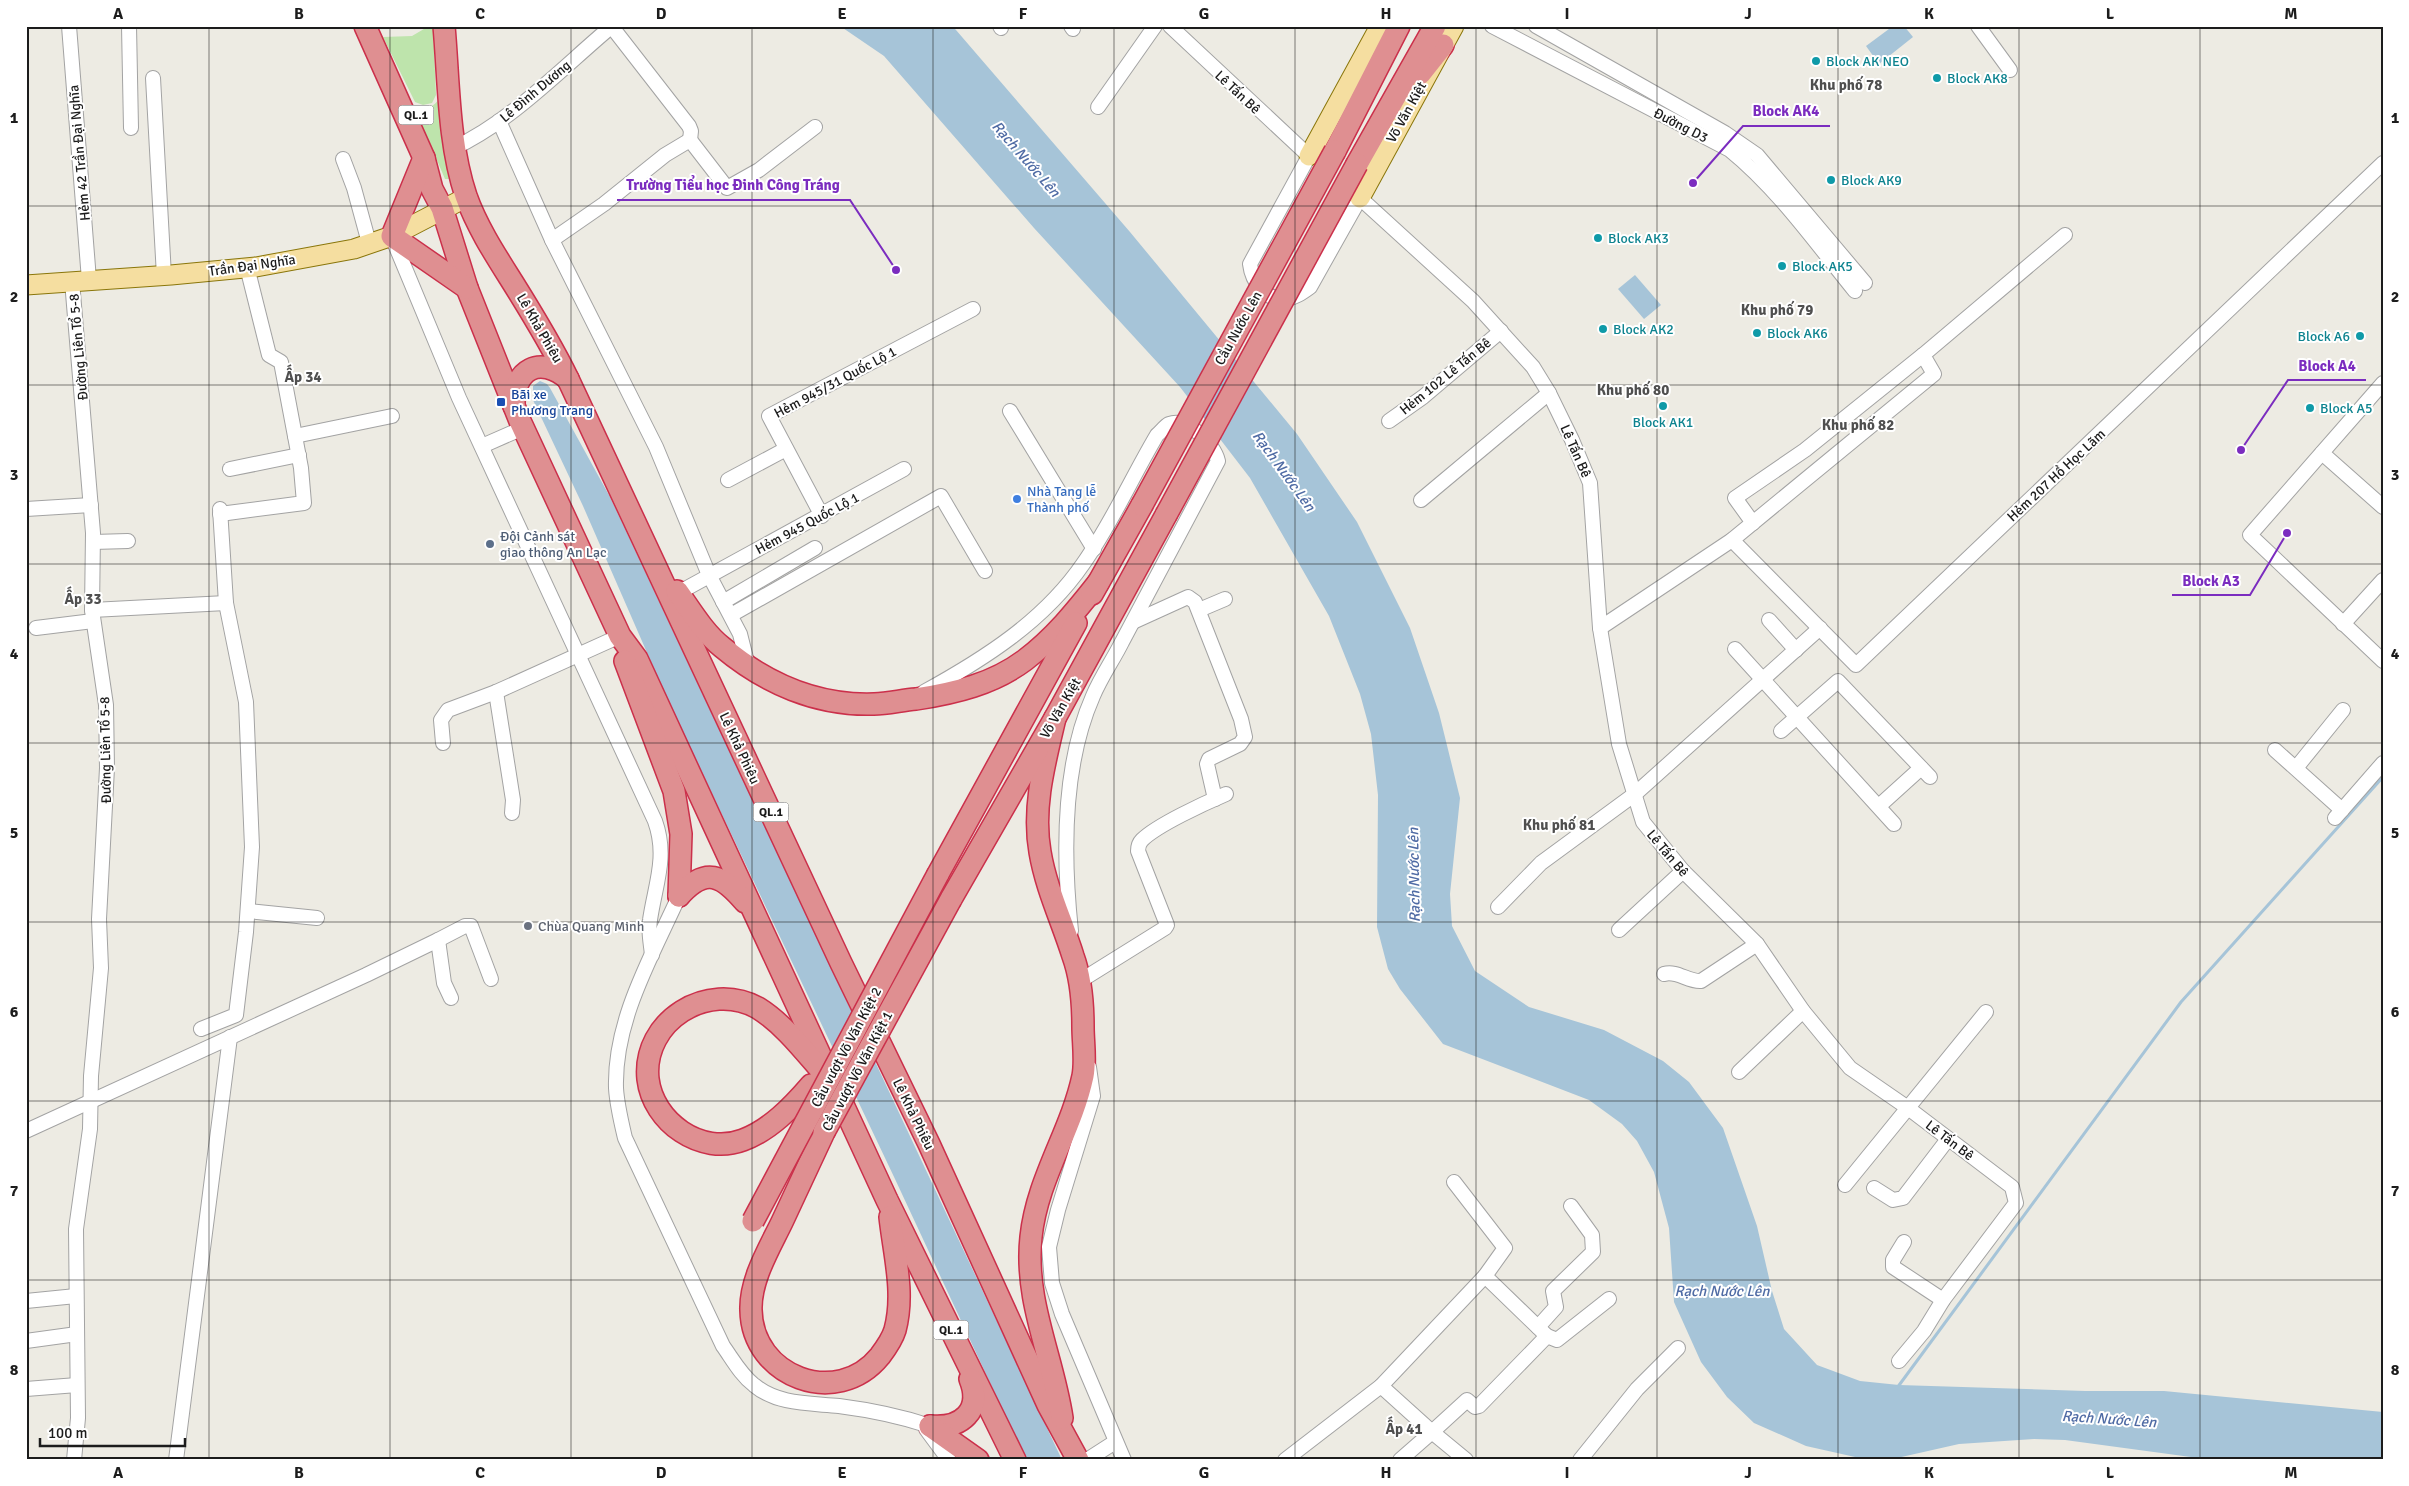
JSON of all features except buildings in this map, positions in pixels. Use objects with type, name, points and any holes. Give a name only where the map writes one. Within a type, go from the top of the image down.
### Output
[{"type":"highway","name":"QL.1","points":[[365,26],[424,158],[432,189],[442,208],[467,288],[523,428],[620,636],[637,659],[888,1200],[1015,1460]]},
{"type":"highway","name":"QL.1","points":[[375,26],[426,140],[441,184],[442,208]]},
{"type":"highway","name":"Lê Khả Phiêu","points":[[444,26],[454,148],[466,197],[487,239],[548,340],[568,379],[929,1144],[1048,1405],[1078,1460]]},
{"type":"highway","name":"Cầu Nước Lên","points":[[1142,505],[1335,151],[1399,26]]},
{"type":"highway","name":"Võ Văn Kiệt","points":[[1357,164],[1373,136],[1439,36]]},
{"type":"highway","points":[[424,158],[392,236],[467,288]]},
{"type":"highway","name":"Cầu Nước Lên","points":[[1166,515],[1357,164]]},
{"type":"highway","points":[[514,406],[516,386],[529,370],[539,366],[550,368],[568,379]]},
{"type":"highway","name":"Võ Văn Kiệt","points":[[938,874],[1142,505]]},
{"type":"highway","name":"Võ Văn Kiệt","points":[[951,899],[1055,718],[1166,515]]},
{"type":"highway","points":[[650,556],[720,646],[766,678],[792,691],[849,704],[876,704],[912,699],[957,683],[985,682],[1024,661],[1050,639],[1098,583]]},
{"type":"highway","points":[[620,636],[625,663],[674,791],[681,834],[679,896]]},
{"type":"highway","points":[[1055,718],[1039,800],[1038,824],[1042,862],[1074,957],[1080,981],[1084,1074],[1075,1104],[1046,1172],[1036,1204],[1030,1260],[1035,1311],[1057,1387],[1064,1433]]},
{"type":"highway","points":[[835,1086],[792,1037],[757,1008],[729,999],[700,1001],[668,1020],[655,1040],[648,1066],[652,1096],[669,1123],[682,1133],[698,1140],[713,1143],[743,1140],[772,1124],[799,1099],[839,1045],[938,874]]},
{"type":"highway","name":"Cầu vượt Võ Văn Kiệt 2","points":[[753,1221],[938,874]]},
{"type":"highway","points":[[679,896],[694,881],[702,878],[715,878],[730,886],[759,919]]},
{"type":"highway","name":"Cầu vượt Võ Văn Kiệt 1","points":[[888,1200],[899,1287],[895,1331],[888,1346],[868,1369],[852,1378],[835,1383],[801,1379],[785,1372],[771,1360],[761,1347],[754,1333],[750,1311],[756,1280],[766,1249],[824,1132],[951,899]]},
{"type":"highway","points":[[925,1424],[944,1428],[966,1417],[973,1408],[973,1387],[961,1350]]},
{"type":"highway","points":[[925,1424],[978,1460]]},
{"type":"main road","points":[[1308,156],[1380,26]]},
{"type":"main road","name":"Võ Văn Kiệt","points":[[1360,198],[1439,36],[1454,26]]},
{"type":"main road","name":"Trần Đại Nghĩa","points":[[26,285],[164,276],[247,267],[354,249],[392,236],[466,197]]},
{"type":"street","name":"Hẻm 42 Trần Đại Nghĩa","points":[[69,26],[81,281]]},
{"type":"street","points":[[129,26],[130,128]]},
{"type":"street","points":[[612,26],[690,126],[690,140],[727,188],[759,170],[815,127]]},
{"type":"street","name":"Lê Đình Dương","points":[[454,148],[477,138],[612,26]]},
{"type":"street","points":[[1098,107],[1156,26]]},
{"type":"street","name":"Lê Tấn Bê","points":[[1170,26],[1308,156]]},
{"type":"street","name":"Đường D3","points":[[1492,26],[1730,150],[1750,166],[1860,287],[1757,155],[1725,133],[1536,26]]},
{"type":"street","points":[[1978,26],[2010,70]]},
{"type":"street","points":[[154,78],[164,276]]},
{"type":"street","points":[[499,121],[552,240],[656,448],[709,575],[740,634],[748,666]]},
{"type":"street","points":[[552,240],[604,204],[665,155],[690,140]]},
{"type":"street","points":[[1308,156],[1250,264],[1252,275],[1260,289],[1284,300],[1297,296],[1314,282],[1360,198]]},
{"type":"street","points":[[343,159],[354,188],[369,243]]},
{"type":"street","name":"Hẻm 207 Hồ Học Lãm","points":[[1732,540],[1856,665],[2383,163]]},
{"type":"street","name":"Lê Tấn Bê","points":[[1360,198],[1473,301],[1533,367],[1549,393],[1590,483],[1600,628],[1619,744],[1643,822],[1683,871],[1757,944],[1803,1011],[1850,1068],[1908,1108],[2012,1187],[2016,1203],[1943,1300],[1924,1330],[1899,1361]]},
{"type":"street","points":[[1753,522],[1734,498],[1805,450],[1923,355],[2065,235]]},
{"type":"street","points":[[392,236],[423,315],[578,655],[649,805],[660,834],[662,845],[658,888],[649,923],[652,955]]},
{"type":"street","points":[[176,1460],[236,1016],[248,911],[252,847],[246,702],[226,603],[220,512],[304,503],[295,436],[281,362],[268,355],[247,267]]},
{"type":"street","name":"Đường Liên Tổ 5-8","points":[[74,1460],[78,1418],[76,1229],[90,1129],[90,1100],[101,968],[99,919],[107,768],[106,705],[92,616],[92,505],[81,281]]},
{"type":"street","name":"Hẻm 945/31 Quốc Lộ 1","points":[[822,516],[769,416],[973,309]]},
{"type":"street","name":"Hẻm 102 Lê Tấn Bê","points":[[1389,421],[1430,392],[1501,331]]},
{"type":"street","points":[[1600,628],[1732,540],[1934,374],[1923,355]]},
{"type":"street","points":[[2383,383],[2250,535],[2383,661]]},
{"type":"street","points":[[1421,500],[1549,393]]},
{"type":"street","points":[[1010,411],[1094,549]]},
{"type":"street","points":[[295,436],[392,416]]},
{"type":"street","points":[[957,683],[970,667],[1046,608],[1094,549],[1157,435],[1168,424],[1179,423],[1200,434],[1215,450],[1218,461],[1093,696],[1080,739],[1067,813],[1066,866],[1074,957]]},
{"type":"street","points":[[482,446],[523,428]]},
{"type":"street","points":[[728,480],[786,449]]},
{"type":"street","points":[[2322,453],[2383,507]]},
{"type":"street","points":[[230,469],[298,455]]},
{"type":"street","name":"Hẻm 945 Quốc Lộ 1","points":[[678,593],[822,516],[904,469]]},
{"type":"street","points":[[731,615],[941,496],[985,571]]},
{"type":"street","points":[[26,509],[92,505]]},
{"type":"street","points":[[93,542],[128,541]]},
{"type":"street","points":[[723,602],[815,548]]},
{"type":"street","points":[[2343,624],[2383,580]]},
{"type":"street","points":[[1080,981],[1165,928],[1167,925],[1166,919],[1138,851],[1138,844],[1151,834],[1221,796],[1207,764],[1209,759],[1240,744],[1245,737],[1241,719],[1199,610],[1192,598],[1188,597],[1133,622]]},
{"type":"street","points":[[1199,610],[1225,599]]},
{"type":"street","points":[[36,628],[92,616],[226,603]]},
{"type":"street","points":[[1769,620],[1796,650]]},
{"type":"street","points":[[1498,907],[1541,863],[1635,794],[1820,628]]},
{"type":"street","points":[[443,743],[442,720],[448,710],[496,692],[620,636]]},
{"type":"street","points":[[1735,649],[1894,824]]},
{"type":"street","points":[[1781,731],[1838,681],[1926,773],[1878,806]]},
{"type":"street","points":[[496,692],[513,800],[512,813]]},
{"type":"street","points":[[2296,768],[2343,710]]},
{"type":"street","points":[[2275,750],[2296,768],[2338,814],[2383,763]]},
{"type":"street","points":[[1042,862],[1054,866],[1066,866]]},
{"type":"street","points":[[1619,930],[1683,871]]},
{"type":"street","points":[[679,896],[626,1019],[616,1087],[618,1108],[625,1138],[723,1346],[744,1376],[756,1387],[774,1397],[797,1403],[883,1413],[925,1424],[949,1460]]},
{"type":"street","points":[[248,911],[317,918]]},
{"type":"street","points":[[26,1131],[233,1036],[465,926],[471,926],[490,979]]},
{"type":"street","points":[[438,940],[444,983],[451,998]]},
{"type":"street","points":[[1664,974],[1669,973],[1701,981],[1757,944]]},
{"type":"street","points":[[1739,1072],[1803,1011]]},
{"type":"street","points":[[1845,1185],[1986,1012]]},
{"type":"street","points":[[201,1028],[236,1016]]},
{"type":"street","points":[[1083,1024],[1093,1096],[1049,1246],[1052,1283],[1059,1306],[1124,1460]]},
{"type":"street","points":[[1874,1188],[1893,1200],[1903,1198],[1948,1139]]},
{"type":"street","points":[[1285,1460],[1381,1386],[1485,1276],[1505,1248],[1454,1182]]},
{"type":"street","points":[[1400,1460],[1467,1400],[1475,1407],[1479,1406],[1542,1332],[1556,1307],[1553,1292],[1593,1252],[1592,1235],[1571,1206]]},
{"type":"street","points":[[1904,1242],[1893,1260],[1893,1267],[1943,1300]]},
{"type":"street","points":[[1485,1276],[1542,1332],[1557,1340],[1609,1299]]},
{"type":"street","points":[[26,1301],[76,1296]]},
{"type":"street","points":[[26,1341],[77,1334]]},
{"type":"street","points":[[1580,1460],[1637,1389],[1678,1348]]},
{"type":"street","points":[[26,1389],[77,1385]]},
{"type":"street","points":[[1381,1386],[1466,1460]]},
{"type":"street","points":[[1087,1460],[1115,1442]]},
{"type":"green space","points":[[429,26],[433,26],[436,95],[432,103],[423,105],[415,102],[383,37],[412,36]]},
{"type":"green space","points":[[439,99],[441,136],[449,179],[445,179],[414,106],[428,108]]},
{"type":"water","name":"Rạch Nước Lên","points":[[840,26],[952,26],[1130,232],[1297,434],[1357,522],[1410,628],[1439,713],[1460,798],[1450,894],[1452,926],[1475,971],[1529,1007],[1604,1030],[1663,1061],[1689,1082],[1723,1128],[1757,1226],[1772,1291],[1784,1329],[1817,1365],[1860,1381],[1899,1385],[2085,1391],[2164,1391],[2383,1412],[2383,1460],[2213,1460],[2065,1440],[2034,1439],[1959,1444],[1897,1458],[1864,1459],[1806,1446],[1754,1423],[1727,1397],[1701,1362],[1674,1302],[1669,1228],[1654,1172],[1637,1141],[1622,1124],[1589,1100],[1443,1044],[1400,989],[1388,969],[1377,927],[1378,795],[1371,734],[1360,694],[1329,616],[1250,478],[1180,387],[1034,228],[884,56]]},
{"type":"water","points":[[1893,26],[1904,26],[1913,37],[1879,64],[1866,46]]},
{"type":"water","points":[[1635,275],[1661,305],[1644,319],[1618,289]]},
{"type":"water","points":[[540,381],[547,384],[550,388],[610,497],[1062,1460],[1026,1460],[669,703],[583,506],[533,400],[533,386]]},
{"type":"waterway","points":[[1897,1388],[2181,1002],[2383,777]]},
{"type":"place","name":"Block AK NEO","points":[[1816,61]]},
{"type":"place","name":"Block AK8","points":[[1937,78]]},
{"type":"place","name":"Block AK9","points":[[1831,180]]},
{"type":"place","name":"Block AK4","points":[[1693,183]]},
{"type":"place","name":"Block AK3","points":[[1598,238]]},
{"type":"place","name":"Block AK5","points":[[1782,266]]},
{"type":"place","name":"Trường Tiểu học Đinh Công Tráng","points":[[896,270]]},
{"type":"place","name":"Block AK2","points":[[1603,329]]},
{"type":"place","name":"Block AK6","points":[[1757,333]]},
{"type":"place","name":"Block A6","points":[[2360,336]]},
{"type":"place","name":"Bãi xe Phương Trang","points":[[501,402]]},
{"type":"place","name":"Block AK1","points":[[1663,406]]},
{"type":"place","name":"Block A5","points":[[2310,408]]},
{"type":"place","name":"Block A4","points":[[2241,450]]},
{"type":"place","name":"Nhà Tang lễ Thành phố","points":[[1017,499]]},
{"type":"place","name":"Block A3","points":[[2287,533]]},
{"type":"place","name":"Đội Cảnh sát giao thông An Lạc","points":[[490,544]]},
{"type":"place","name":"Chùa Quang Minh","points":[[528,926]]},
{"type":"district","name":"Khu phố 78","points":[[1846,85]]},
{"type":"district","name":"Khu phố 79","points":[[1777,310]]},
{"type":"district","name":"Ấp 34","points":[[303,377]]},
{"type":"district","name":"Khu phố 80","points":[[1633,390]]},
{"type":"district","name":"Khu phố 82","points":[[1858,425]]},
{"type":"district","name":"Ấp 33","points":[[83,599]]},
{"type":"district","name":"Khu phố 81","points":[[1559,825]]},
{"type":"district","name":"Ấp 41","points":[[1404,1429]]}]
